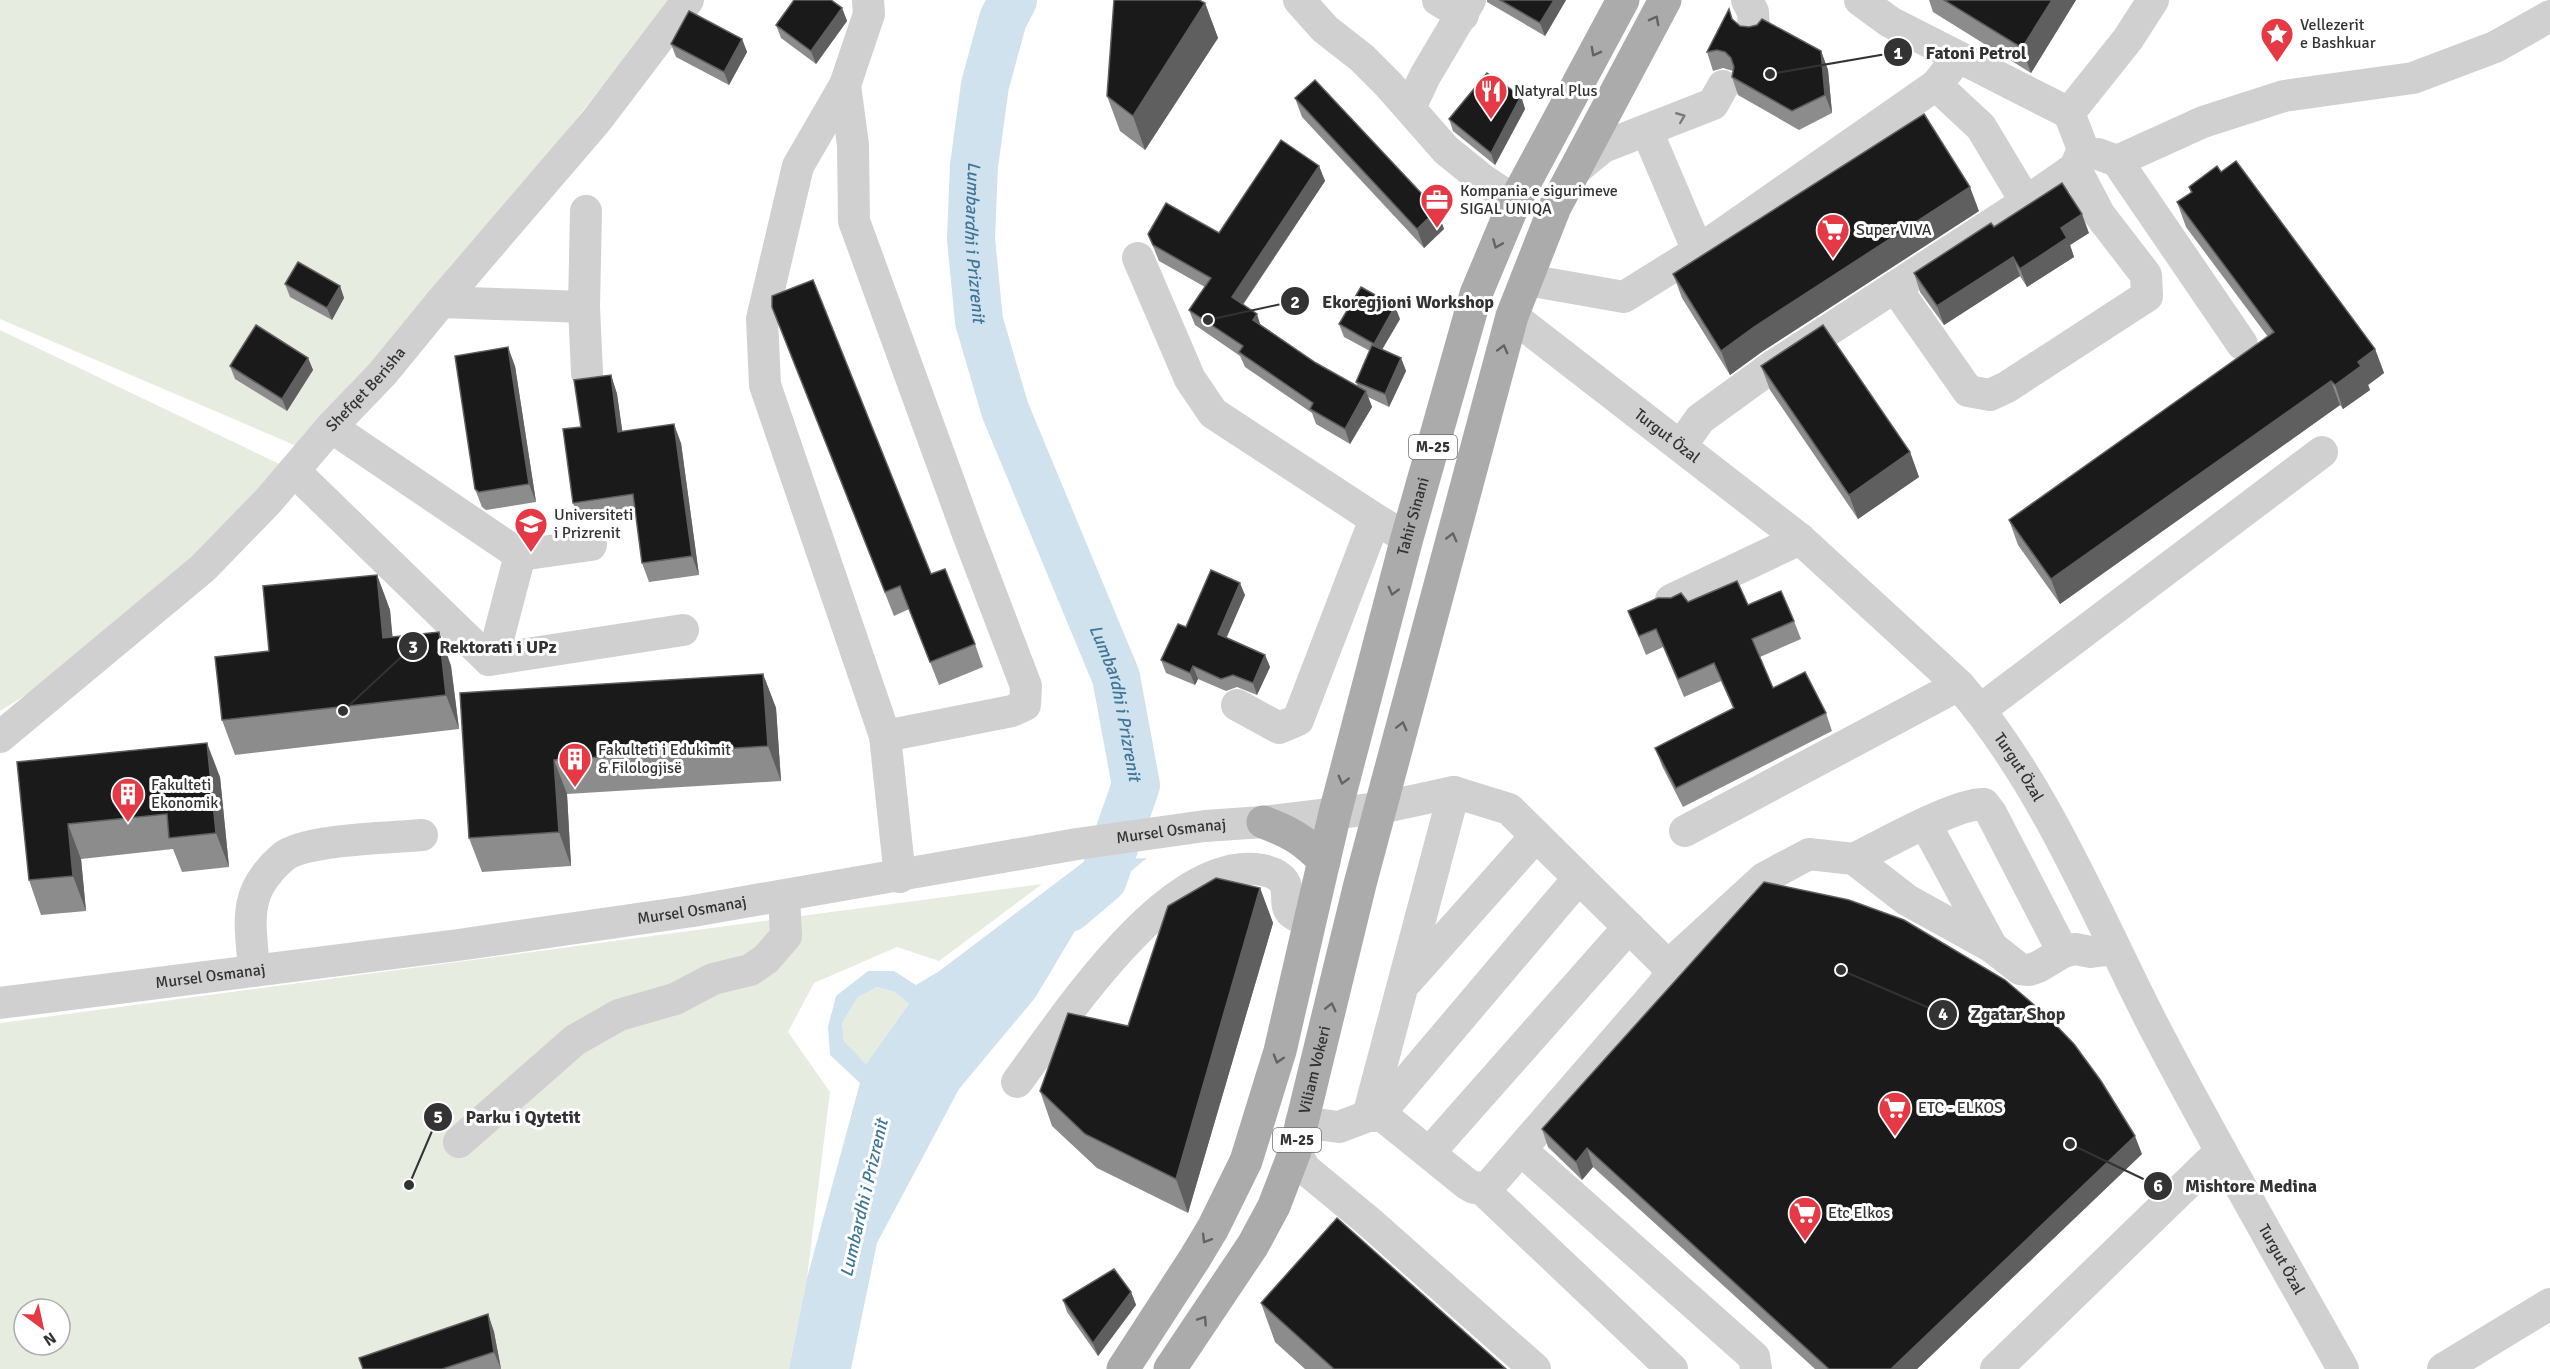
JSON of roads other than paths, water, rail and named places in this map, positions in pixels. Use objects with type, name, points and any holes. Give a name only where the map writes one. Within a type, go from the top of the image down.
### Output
[{"type":"main road","name":"Tahir Sinani","points":[[1309,920],[1407,538],[1476,294],[1515,201],[1623,0]]},
{"type":"main road","name":"M-25","points":[[1380,808],[1512,316],[1555,207],[1665,0]]},
{"type":"main road","name":"Viliam Vokeri","points":[[1170,1369],[1253,1245],[1274,1206],[1298,1136],[1380,808]]},
{"type":"main road","points":[[1263,822],[1293,833],[1324,861]]},
{"type":"main road","name":"M-25","points":[[1123,1369],[1195,1258],[1246,1161],[1280,1051],[1309,920]]},
{"type":"street","name":"Shefqet Berisha","points":[[0,737],[203,568],[269,500],[331,427],[382,374],[596,121],[688,0]]},
{"type":"street","points":[[868,0],[869,14],[845,85],[798,166],[762,319],[765,385],[885,736],[900,877]]},
{"type":"street","points":[[1299,0],[1325,29],[1362,58],[1446,150],[1515,201]]},
{"type":"street","points":[[1860,0],[1890,22],[2069,113]]},
{"type":"street","points":[[2069,113],[2128,39],[2143,4]]},
{"type":"street","points":[[1410,108],[1457,5]]},
{"type":"street","points":[[1680,446],[1700,419],[1773,366],[2026,202],[2079,158],[2117,161],[2203,122],[2284,96],[2413,78],[2495,47],[2550,15]]},
{"type":"street","points":[[1527,277],[1624,297],[1698,251],[1936,85],[1959,57]]},
{"type":"street","points":[[845,85],[853,145],[854,221],[1026,686],[1025,705],[1012,711],[885,736]]},
{"type":"street","points":[[1936,85],[1981,127],[2026,202]]},
{"type":"street","points":[[1574,171],[1603,147],[1713,104],[1723,86]]},
{"type":"street","points":[[1895,287],[1968,391],[1990,395],[2007,387],[2147,296],[2146,275],[2099,214],[2079,158],[2069,113]]},
{"type":"street","points":[[1647,131],[1698,251]]},
{"type":"street","points":[[2117,161],[2242,344]]},
{"type":"street","points":[[586,211],[584,307],[587,373]]},
{"type":"street","points":[[1138,258],[1190,379],[1213,413],[1407,538]]},
{"type":"street","points":[[441,302],[584,307]]},
{"type":"street","name":"Turgut Özal","points":[[1512,316],[1800,539],[1959,685],[1980,710],[2033,793],[2073,862],[2114,949],[2221,1151],[2343,1369]]},
{"type":"street","points":[[331,427],[520,555],[591,544]]},
{"type":"street","points":[[1980,710],[2322,452]]},
{"type":"street","points":[[294,471],[489,660]]},
{"type":"street","points":[[1237,705],[1279,728],[1298,720],[1375,519]]},
{"type":"street","points":[[1671,600],[1800,539]]},
{"type":"street","points":[[489,660],[498,639],[520,555]]},
{"type":"street","points":[[489,660],[683,630]]},
{"type":"street","points":[[1685,831],[1959,685]]},
{"type":"street","points":[[1373,1115],[1403,985],[1454,792],[1509,809],[1668,966],[1668,975],[1664,984],[1494,1181],[1481,1188]]},
{"type":"street","name":"Mursel Osmanaj","points":[[0,1003],[448,947],[784,896],[1077,844],[1205,826],[1263,822],[1380,808],[1454,792]]},
{"type":"street","points":[[1854,859],[1925,823],[1977,804],[1984,804],[1988,807],[2063,952]]},
{"type":"street","points":[[1925,823],[1992,947]]},
{"type":"street","points":[[255,971],[252,931],[253,898],[260,883],[284,856],[311,845],[422,835]]},
{"type":"street","points":[[1403,985],[1536,836]]},
{"type":"street","points":[[1668,966],[1764,878],[1809,854],[1854,859],[1907,900],[1992,947],[2020,969],[2029,970],[2038,967],[2063,952],[2075,949],[2091,952],[2114,949]]},
{"type":"street","points":[[1017,1082],[1104,964],[1155,915],[1194,885],[1229,870],[1261,870],[1279,876],[1288,888],[1289,910],[1293,915],[1309,920]]},
{"type":"street","points":[[1535,1369],[1367,1220],[1305,1169],[1298,1136],[1339,1128],[1373,1115],[1578,879]]},
{"type":"street","points":[[459,1142],[575,1040],[619,1015],[675,999],[713,980],[750,970],[766,959],[786,936],[784,896]]},
{"type":"street","points":[[1429,1153],[1629,927]]},
{"type":"street","points":[[1373,1115],[1388,1119],[1467,1184],[1481,1188],[1672,1369]]},
{"type":"street","points":[[1521,1150],[1754,1356],[1756,1369]]},
{"type":"street","points":[[1996,1369],[2221,1151]]},
{"type":"street","points":[[2443,1369],[2550,1304]]},
{"type":"water","points":[[1147,858],[1091,904],[1035,998],[959,1089],[877,1243],[851,1369],[789,1369],[807,1278],[860,1083],[830,1055],[828,1027],[836,996],[868,971],[894,971],[916,985],[938,972],[1085,861]],"holes":[[[877,987],[895,992],[909,1004],[866,1064],[844,1041],[842,1023],[858,997]]]},
{"type":"waterway","name":"Lumbardhi i Prizrenit","points":[[1013,0],[1003,19],[985,85],[974,166],[971,239],[979,321],[1005,410],[1116,677],[1136,785],[1103,879],[1069,908]]},
{"type":"place","name":"Vellezerit e Bashkuar","points":[[2277,63]]},
{"type":"place","name":"Fatoni Petrol","points":[[1770,74]]},
{"type":"place","name":"Natyral Plus","points":[[1491,120]]},
{"type":"place","name":"Kompania e sigurimeve SIGAL UNIQA","points":[[1437,229]]},
{"type":"place","name":"Super VIVA","points":[[1833,259]]},
{"type":"place","name":"Ekoregjioni Workshop","points":[[1208,320]]},
{"type":"place","name":"Universiteti i Prizrenit","points":[[531,553]]},
{"type":"place","name":"Rektorati i UPz","points":[[343,711]]},
{"type":"place","name":"Fakulteti i Edukimit & Filologjisë","points":[[575,788]]},
{"type":"place","name":"Fakulteti Ekonomik","points":[[128,823]]},
{"type":"place","name":"Zgatar Shop","points":[[1841,970]]},
{"type":"place","name":"ETC - ELKOS","points":[[1895,1137]]},
{"type":"place","name":"Mishtore Medina","points":[[2070,1144]]},
{"type":"place","name":"Parku i Qytetit","points":[[409,1185]]},
{"type":"place","name":"Etc Elkos","points":[[1805,1242]]}]
